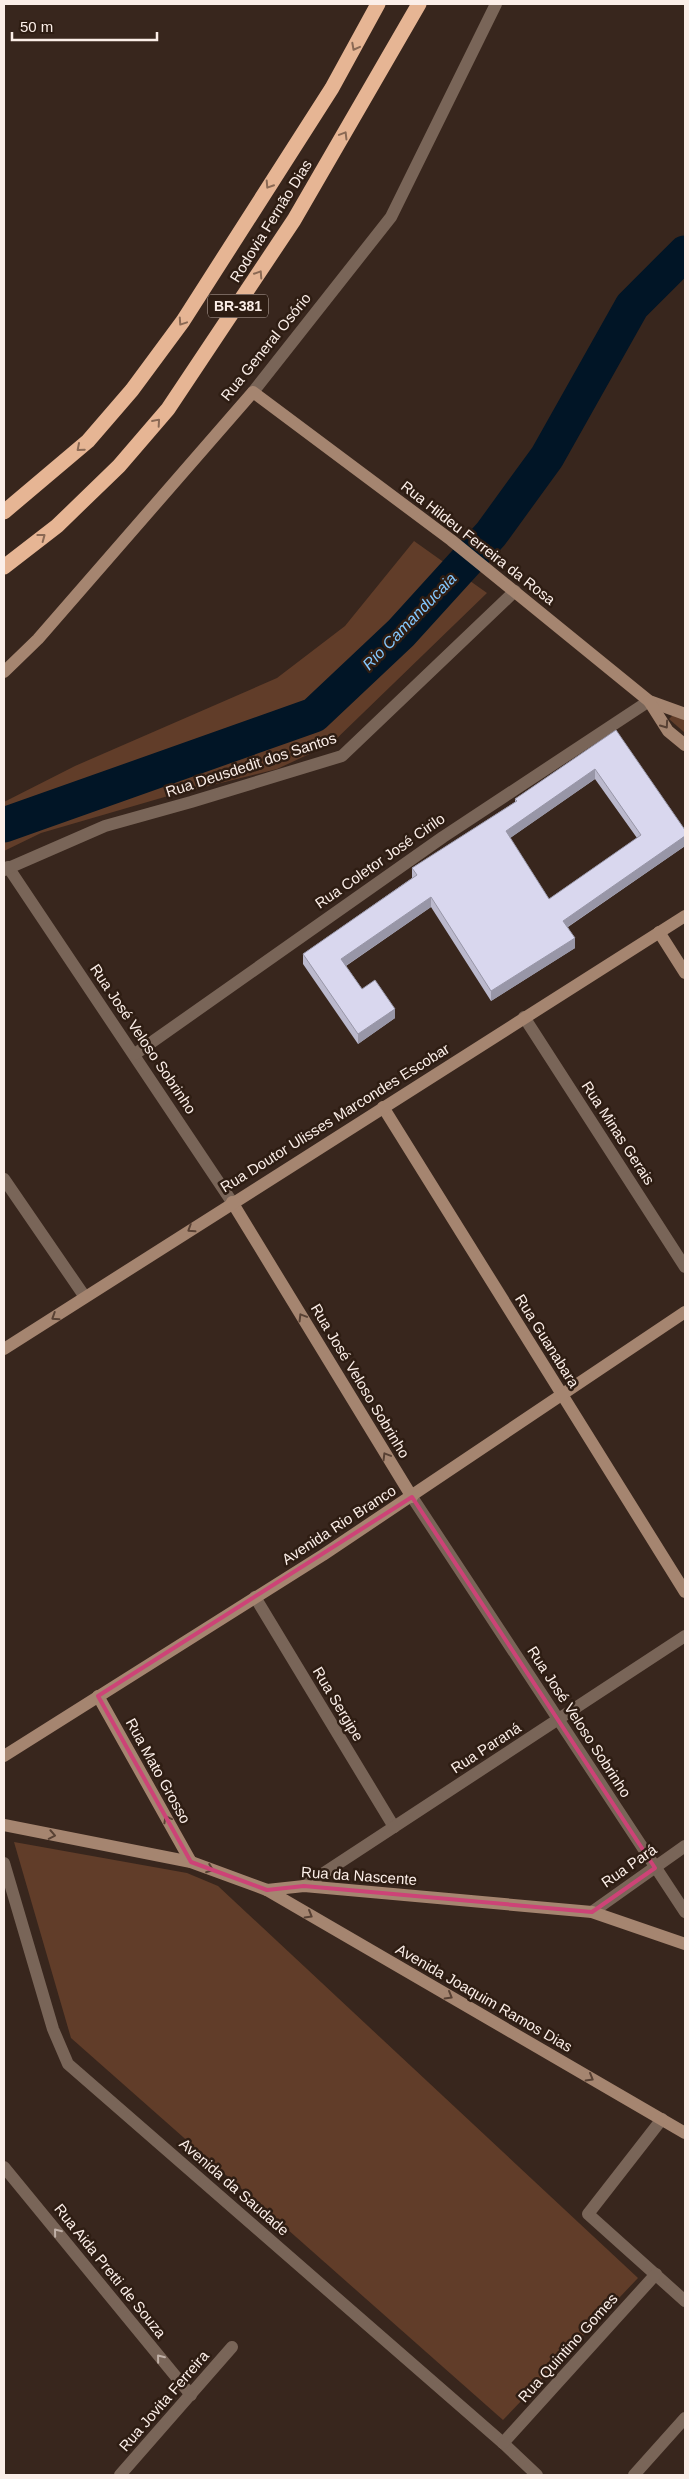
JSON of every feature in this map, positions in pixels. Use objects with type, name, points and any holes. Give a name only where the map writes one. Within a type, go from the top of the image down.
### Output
[{"type":"highway","name":"Rodovia Fernão Dias","points":[[4,512],[88,441],[138,383],[183,321],[332,88],[378,4]]},
{"type":"highway","name":"Rodovia Fernão Dias","points":[[4,567],[57,526],[119,466],[168,409],[294,220],[419,4]]},
{"type":"street","name":"Rua General Osório","points":[[4,672],[38,639],[253,392],[391,217],[496,4]]},
{"type":"street","name":"Rua Hildeu Ferreira da Rosa","points":[[253,392],[451,540],[649,702],[685,714]]},
{"type":"street","name":"Rua Deusdedit dos Santos","points":[[6,869],[105,826],[342,756],[515,591]]},
{"type":"street","points":[[649,702],[668,731],[685,745]]},
{"type":"street","name":"Rua Coletor José Cirilo","points":[[135,1054],[443,837],[649,702]]},
{"type":"street","name":"Rua José Veloso Sobrinho","points":[[6,869],[135,1054],[232,1202],[412,1497],[685,1912]]},
{"type":"street","name":"Rua Doutor Ulisses Marcondes Escobar","points":[[4,1350],[232,1202],[685,916]]},
{"type":"street","points":[[659,932],[685,973]]},
{"type":"street","name":"Rua Minas Gerais","points":[[524,1017],[685,1267]]},
{"type":"street","name":"Rua Guanabara","points":[[383,1107],[685,1592]]},
{"type":"street","points":[[4,1180],[85,1297]]},
{"type":"street","name":"Avenida Rio Branco","points":[[4,1756],[412,1497],[561,1394],[685,1312]]},
{"type":"street","name":"Rua Sergipe","points":[[255,1596],[394,1827]]},
{"type":"street","name":"Rua Paraná","points":[[304,1886],[685,1636]]},
{"type":"street","name":"Rua Mato Grosso","points":[[98,1696],[191,1862]]},
{"type":"street","name":"Rua da Nascente","points":[[4,1825],[191,1862],[266,1890],[304,1886],[592,1912],[685,1944]]},
{"type":"street","name":"Rua Pará","points":[[592,1912],[685,1846]]},
{"type":"street","name":"Avenida da Saudade","points":[[4,1863],[53,2029],[68,2064],[504,2443],[537,2475]]},
{"type":"street","name":"Avenida Joaquim Ramos Dias","points":[[266,1890],[685,2133]]},
{"type":"street","points":[[662,2119],[588,2214],[685,2302]]},
{"type":"street","name":"Rua Aida Pretti de Souza","points":[[4,2167],[191,2395]]},
{"type":"street","name":"Rua Quintino Gomes","points":[[504,2443],[656,2274]]},
{"type":"street","name":"Rua Jovita Ferreira","points":[[120,2475],[232,2347]]},
{"type":"street","points":[[634,2475],[685,2418]]},
{"type":"highlighted area","points":[[412,1497],[655,1868],[592,1912],[304,1886],[267,1890],[191,1862],[98,1696]]},
{"type":"shaded area","points":[[414,541],[487,593],[331,744],[277,769],[168,796],[41,833],[4,851],[4,802],[75,766],[277,678],[345,626]]},
{"type":"shaded area","points":[[675,713],[685,721],[685,733],[669,719]]},
{"type":"shaded area","points":[[14,1842],[187,1873],[218,1886],[638,2278],[503,2420],[71,2038]]},
{"type":"building","points":[[616,730],[685,830],[685,836],[563,921],[575,938],[491,991],[431,897],[341,959],[362,989],[375,980],[395,1009],[358,1034],[303,954],[417,875],[412,868],[517,801],[515,799]],"holes":[[[595,769],[641,835],[549,899],[506,831]]]},
{"type":"waterway","name":"Rio Camanducaia","points":[[4,825],[314,715],[401,633],[491,534],[547,457],[632,306],[685,253]]}]
